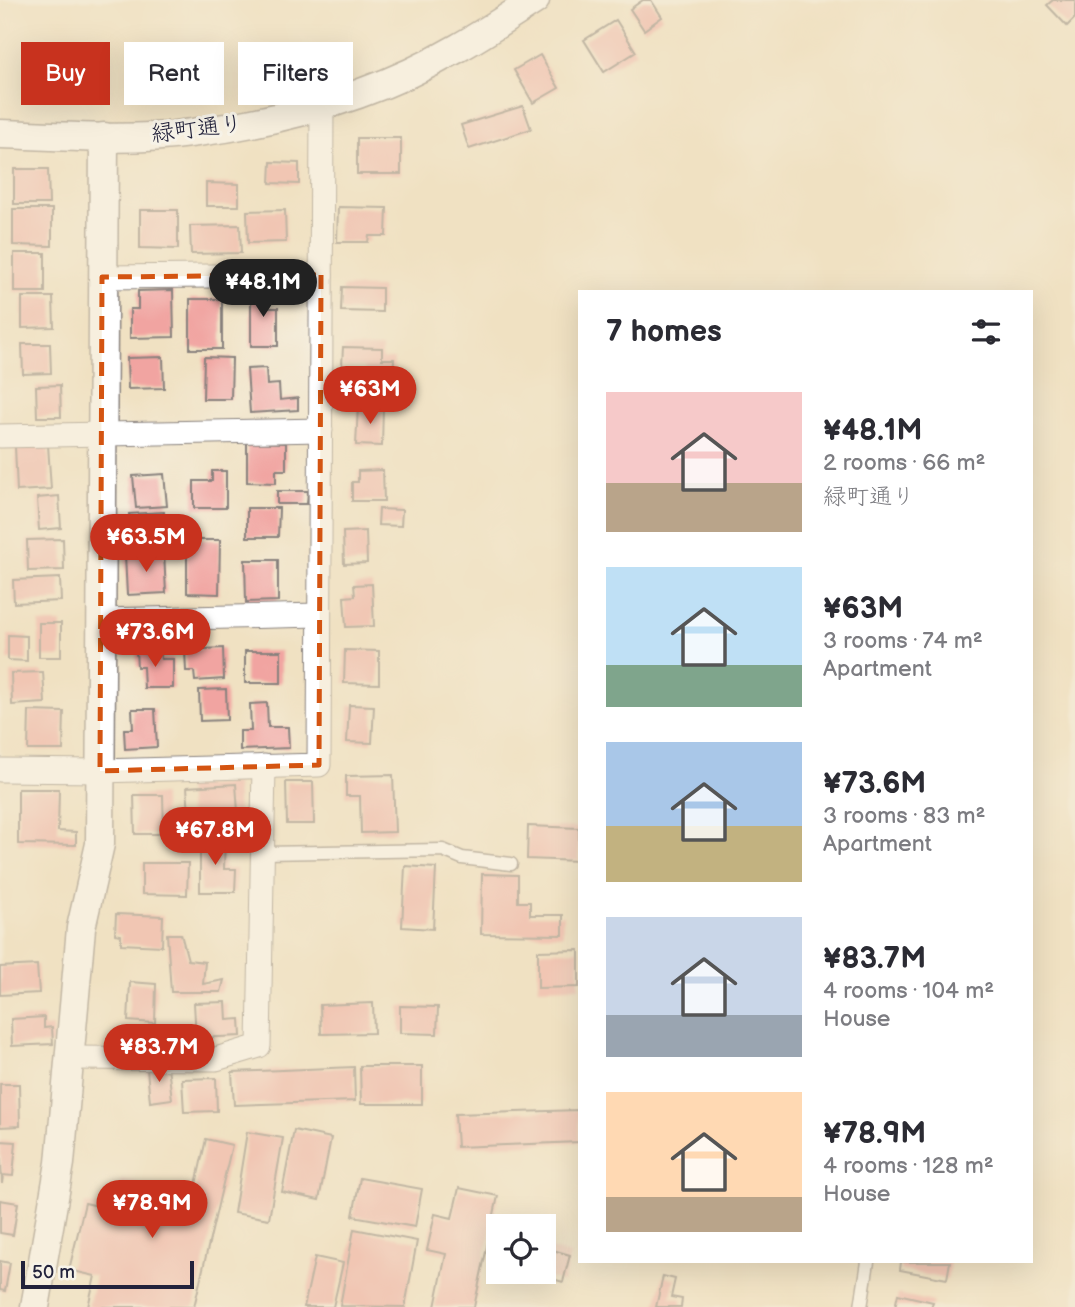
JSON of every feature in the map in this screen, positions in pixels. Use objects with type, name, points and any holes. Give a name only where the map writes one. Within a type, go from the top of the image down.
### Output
[{"type":"street","name":"緑町通り","points":[[0,134],[104,137],[190,134],[276,118],[364,93],[457,49],[535,0]]},
{"type":"street","points":[[0,770],[100,771],[319,765],[322,106]]},
{"type":"street","points":[[35,1307],[60,1163],[81,928],[100,844],[100,433],[104,137]]},
{"type":"street","points":[[102,277],[321,275]]},
{"type":"street","points":[[0,436],[321,430]]},
{"type":"street","points":[[100,620],[318,615]]},
{"type":"street","points":[[71,1058],[216,1059],[259,1046],[264,766]]},
{"type":"lane","points":[[263,853],[443,850],[462,858],[511,864]]},
{"type":"lane","points":[[861,1307],[868,1263]]},
{"type":"highlighted area","points":[[321,275],[319,765],[100,771],[102,277]]},
{"type":"building","points":[[643,0],[651,0],[662,17],[644,30],[630,9]]},
{"type":"building","points":[[1053,0],[1075,0],[1075,18],[1067,26],[1047,5]]},
{"type":"building","points":[[616,20],[636,52],[604,72],[584,40]]},
{"type":"building","points":[[540,55],[559,88],[533,103],[514,70]]},
{"type":"building","points":[[523,106],[531,129],[469,149],[461,125]]},
{"type":"building","points":[[357,138],[401,138],[401,174],[357,174]]},
{"type":"building","points":[[271,162],[299,163],[299,184],[270,183]]},
{"type":"building","points":[[14,169],[48,169],[49,204],[14,204]]},
{"type":"building","points":[[206,183],[239,184],[239,206],[206,206]]},
{"type":"building","points":[[338,207],[387,208],[386,236],[369,236],[368,242],[337,242]]},
{"type":"building","points":[[13,209],[52,209],[52,246],[13,245]]},
{"type":"building","points":[[140,210],[178,210],[178,249],[140,248]]},
{"type":"building","points":[[285,210],[286,242],[248,243],[247,211]]},
{"type":"building","points":[[240,225],[241,253],[191,254],[190,226]]},
{"type":"building","points":[[14,253],[45,253],[45,292],[14,292]]},
{"type":"building","points":[[342,287],[382,288],[382,312],[341,311]]},
{"type":"building","points":[[251,288],[269,288],[269,308],[278,308],[278,346],[251,346]]},
{"type":"building","points":[[173,290],[174,337],[130,338],[130,309],[138,309],[138,291]]},
{"type":"building","points":[[22,297],[53,297],[54,327],[22,328]]},
{"type":"building","points":[[190,299],[222,299],[222,349],[190,349]]},
{"type":"building","points":[[22,344],[50,344],[51,373],[23,374]]},
{"type":"building","points":[[343,347],[382,348],[382,359],[394,359],[393,375],[364,375],[365,367],[342,366]]},
{"type":"building","points":[[163,357],[164,388],[128,389],[127,358]]},
{"type":"building","points":[[204,357],[232,358],[231,399],[203,399]]},
{"type":"building","points":[[266,368],[267,385],[279,384],[280,400],[298,398],[298,410],[250,413],[247,369]]},
{"type":"building","points":[[60,385],[61,417],[37,417],[36,386]]},
{"type":"building","points":[[358,406],[383,407],[382,446],[356,445]]},
{"type":"building","points":[[247,442],[286,443],[286,470],[276,470],[276,483],[247,482]]},
{"type":"building","points":[[48,445],[51,489],[17,491],[15,446]]},
{"type":"building","points":[[383,470],[384,501],[352,501],[352,482],[358,482],[358,471]]},
{"type":"building","points":[[212,471],[226,471],[226,508],[194,508],[194,481],[212,481]]},
{"type":"building","points":[[164,474],[167,506],[136,508],[133,476]]},
{"type":"building","points":[[277,491],[308,491],[307,504],[277,504]]},
{"type":"building","points":[[59,496],[61,528],[39,530],[37,498]]},
{"type":"building","points":[[247,508],[279,508],[278,537],[247,537]]},
{"type":"building","points":[[379,509],[402,510],[401,526],[378,525]]},
{"type":"building","points":[[164,512],[165,533],[130,535],[129,514]]},
{"type":"building","points":[[366,531],[367,563],[344,564],[343,532]]},
{"type":"building","points":[[63,539],[64,570],[28,571],[27,540]]},
{"type":"building","points":[[187,540],[220,540],[219,594],[187,593]]},
{"type":"building","points":[[164,553],[166,593],[127,595],[125,555]]},
{"type":"building","points":[[245,560],[278,560],[278,601],[246,602]]},
{"type":"building","points":[[60,578],[61,601],[14,603],[13,580]]},
{"type":"building","points":[[372,584],[374,626],[346,627],[344,597],[355,596],[354,585]]},
{"type":"building","points":[[39,623],[61,623],[61,657],[39,657]]},
{"type":"building","points":[[8,635],[27,636],[27,661],[8,660]]},
{"type":"building","points":[[223,648],[224,679],[195,681],[194,671],[186,671],[185,650]]},
{"type":"building","points":[[160,649],[161,659],[173,659],[173,688],[144,688],[143,667],[137,667],[136,650]]},
{"type":"building","points":[[345,650],[379,651],[379,684],[344,683]]},
{"type":"building","points":[[245,651],[281,651],[281,683],[245,683]]},
{"type":"building","points":[[43,672],[45,703],[12,705],[11,673]]},
{"type":"building","points":[[226,689],[227,720],[200,721],[199,690]]},
{"type":"building","points":[[267,703],[268,727],[288,727],[289,748],[240,750],[240,731],[251,731],[250,704]]},
{"type":"building","points":[[349,705],[374,706],[372,743],[347,742]]},
{"type":"building","points":[[132,709],[155,709],[157,747],[125,749],[124,729],[133,729]]},
{"type":"building","points":[[29,711],[64,712],[63,750],[28,750]]},
{"type":"building","points":[[393,775],[395,832],[361,833],[360,796],[346,796],[346,776]]},
{"type":"building","points":[[286,782],[313,782],[314,824],[287,824]]},
{"type":"building","points":[[236,784],[238,812],[228,812],[228,822],[201,823],[201,814],[189,814],[187,787]]},
{"type":"building","points":[[18,789],[59,789],[58,831],[76,832],[76,845],[18,844]]},
{"type":"building","points":[[134,795],[163,795],[164,834],[135,834]]},
{"type":"building","points":[[528,826],[578,828],[578,861],[527,859]]},
{"type":"building","points":[[200,838],[225,838],[224,869],[236,869],[235,892],[200,892]]},
{"type":"building","points":[[142,863],[188,863],[187,895],[142,894]]},
{"type":"building","points":[[405,866],[436,868],[433,929],[402,927]]},
{"type":"building","points":[[482,874],[518,875],[518,902],[530,902],[530,915],[563,915],[563,935],[481,934]]},
{"type":"building","points":[[116,914],[163,916],[162,946],[121,944],[121,935],[115,934]]},
{"type":"building","points":[[167,934],[181,934],[188,960],[205,962],[203,984],[224,980],[221,992],[171,992]]},
{"type":"building","points":[[578,950],[578,987],[538,988],[538,951]]},
{"type":"building","points":[[37,965],[39,993],[0,995],[0,967]]},
{"type":"building","points":[[130,982],[156,984],[155,1023],[128,1021]]},
{"type":"building","points":[[226,1002],[227,1020],[240,1019],[241,1036],[196,1038],[194,1003]]},
{"type":"building","points":[[373,1003],[374,1033],[321,1034],[320,1005]]},
{"type":"building","points":[[400,1006],[438,1007],[437,1034],[400,1033]]},
{"type":"building","points":[[44,1017],[44,1028],[52,1027],[53,1044],[12,1046],[11,1019]]},
{"type":"building","points":[[360,1066],[422,1066],[422,1104],[361,1104]]},
{"type":"building","points":[[168,1067],[172,1099],[150,1102],[147,1069]]},
{"type":"building","points":[[354,1067],[355,1101],[234,1105],[232,1072]]},
{"type":"building","points":[[216,1078],[217,1111],[184,1112],[182,1079]]},
{"type":"building","points":[[0,1084],[19,1084],[20,1126],[0,1127]]},
{"type":"building","points":[[578,1110],[578,1142],[457,1147],[455,1114]]},
{"type":"building","points":[[294,1130],[331,1138],[319,1200],[282,1192]]},
{"type":"building","points":[[247,1132],[283,1138],[269,1219],[234,1213]]},
{"type":"building","points":[[206,1139],[232,1145],[194,1307],[88,1307],[95,1276],[69,1270],[85,1203],[115,1210],[121,1180],[193,1198]]},
{"type":"building","points":[[0,1141],[16,1142],[13,1176],[3,1175],[2,1184]]},
{"type":"building","points":[[360,1178],[422,1189],[415,1227],[353,1216]]},
{"type":"building","points":[[459,1188],[498,1196],[494,1214],[486,1214],[486,1252],[474,1307],[435,1307],[446,1254],[427,1250],[435,1214],[452,1218]]},
{"type":"building","points":[[0,1200],[18,1203],[13,1235],[0,1233]]},
{"type":"building","points":[[354,1229],[417,1241],[405,1307],[340,1306]]},
{"type":"building","points":[[556,1251],[570,1255],[563,1282],[556,1280]]},
{"type":"building","points":[[315,1257],[343,1263],[333,1307],[304,1307]]},
{"type":"building","points":[[0,1261],[10,1263],[5,1291],[0,1290]]},
{"type":"building","points":[[901,1263],[950,1263],[947,1279],[900,1270]]},
{"type":"building","points":[[663,1276],[675,1279],[671,1297],[682,1299],[681,1307],[656,1307]]},
{"type":"building","points":[[898,1294],[933,1302],[931,1307],[895,1307]]}]
